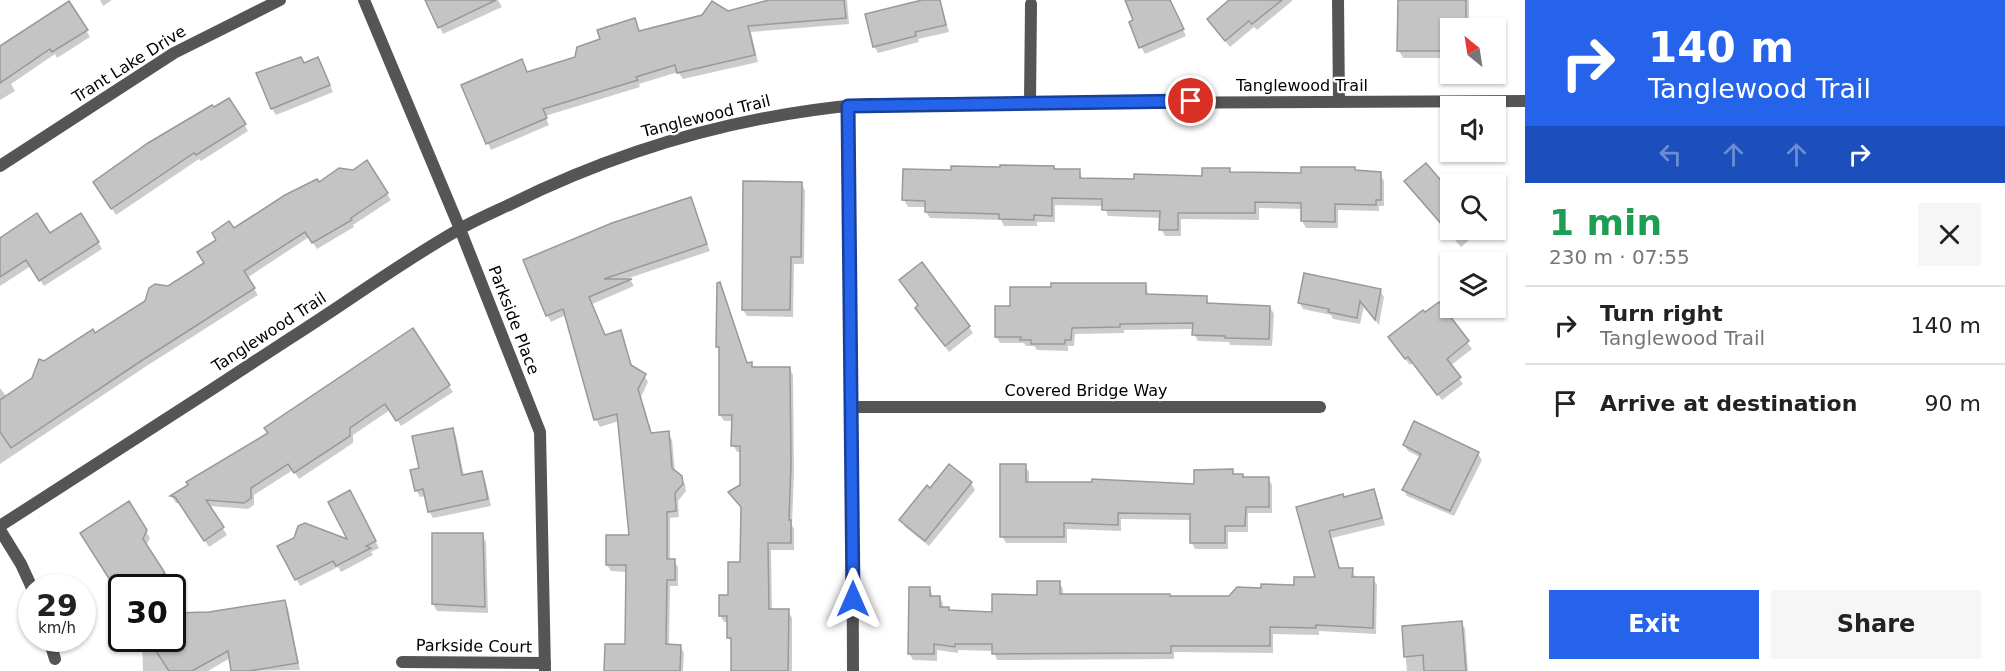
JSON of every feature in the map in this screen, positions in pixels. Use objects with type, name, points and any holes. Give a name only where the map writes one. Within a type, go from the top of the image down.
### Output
[{"type":"street","name":"Trant Lake Drive","points":[[0,166],[174,53],[280,0]]},
{"type":"street","name":"Parkside Place","points":[[364,0],[460,229],[540,432],[546,667]]},
{"type":"street","points":[[1338,0],[1339,102]]},
{"type":"street","points":[[1030,102],[1031,4]]},
{"type":"street","name":"Tanglewood Trail","points":[[26,574],[0,528],[329,314],[397,267],[460,229],[557,181],[632,152],[705,130],[779,115],[848,106],[1030,102],[1525,101]]},
{"type":"street","points":[[848,106],[853,671]]},
{"type":"street","name":"Covered Bridge Way","points":[[852,407],[1320,406]]},
{"type":"street","points":[[53,652],[55,659]]},
{"type":"street","name":"Parkside Court","points":[[402,662],[546,667]]},
{"type":"building","points":[[425,0],[496,0],[438,28]]},
{"type":"building","points":[[769,0],[844,0],[846,18],[748,26],[755,55],[677,73],[675,65],[636,77],[638,80],[543,109],[547,118],[486,144],[461,85],[522,59],[527,72],[575,57],[577,47],[600,39],[597,30],[635,18],[639,31],[702,15],[712,1],[728,11]]},
{"type":"building","points":[[922,0],[940,0],[946,25],[915,32],[916,36],[873,47],[865,14]]},
{"type":"building","points":[[1125,0],[1170,0],[1184,29],[1139,48],[1129,22],[1133,20]]},
{"type":"building","points":[[1229,0],[1282,0],[1252,24],[1249,21],[1225,41],[1207,19]]},
{"type":"building","points":[[1398,0],[1466,0],[1466,18],[1440,18],[1440,51],[1397,51]]},
{"type":"building","points":[[69,1],[88,30],[52,52],[50,49],[0,83],[0,46]]},
{"type":"building","points":[[301,57],[304,63],[318,57],[330,85],[271,109],[256,73]]},
{"type":"building","points":[[229,98],[246,124],[196,155],[194,153],[111,209],[93,182],[148,143],[212,105],[214,107]]},
{"type":"building","points":[[367,160],[388,193],[351,218],[352,220],[312,243],[305,232],[244,271],[255,288],[11,448],[0,432],[0,400],[32,378],[39,359],[44,361],[93,329],[95,333],[145,301],[149,288],[155,284],[168,286],[204,263],[197,252],[216,240],[212,233],[229,221],[234,228],[285,195],[317,179],[319,182],[339,168],[353,170]]},
{"type":"building","points":[[1426,163],[1440,179],[1440,222],[1404,181]]},
{"type":"building","points":[[1000,165],[1080,169],[1080,178],[1134,179],[1134,174],[1202,176],[1202,168],[1230,168],[1230,172],[1301,173],[1301,167],[1355,167],[1355,170],[1381,172],[1381,200],[1376,200],[1376,205],[1335,204],[1335,222],[1301,221],[1301,203],[1255,202],[1255,213],[1178,213],[1178,230],[1159,230],[1160,211],[1102,210],[1102,199],[1052,198],[1052,216],[1034,215],[1034,220],[999,219],[999,214],[925,212],[925,201],[902,200],[903,169],[951,170],[951,166],[1000,167]]},
{"type":"building","points":[[743,181],[802,182],[801,257],[791,257],[790,310],[742,310]]},
{"type":"building","points":[[691,197],[707,244],[604,279],[632,279],[589,297],[605,335],[621,330],[631,365],[646,374],[638,389],[651,433],[669,431],[672,468],[682,476],[683,484],[675,493],[676,511],[667,512],[667,559],[675,559],[675,580],[667,580],[666,644],[681,645],[680,671],[604,671],[605,644],[625,644],[626,565],[606,565],[606,535],[629,535],[617,414],[594,420],[563,309],[546,316],[523,260],[612,223]]},
{"type":"building","points":[[37,213],[50,233],[81,213],[99,242],[39,281],[26,260],[0,277],[0,238]]},
{"type":"building","points":[[922,262],[970,326],[945,346],[915,308],[918,305],[899,280]]},
{"type":"building","points":[[1304,273],[1381,289],[1375,320],[1360,301],[1357,318],[1328,312],[1329,309],[1298,303]]},
{"type":"building","points":[[720,282],[747,363],[752,362],[752,367],[790,367],[789,520],[791,520],[791,543],[768,543],[769,609],[789,609],[788,671],[731,671],[731,638],[727,638],[727,616],[719,616],[719,595],[728,595],[728,562],[740,562],[741,507],[728,492],[740,485],[740,446],[731,446],[732,415],[719,415],[719,347],[716,347],[717,283]]},
{"type":"building","points":[[1051,283],[1146,283],[1146,294],[1207,296],[1207,303],[1270,306],[1269,339],[1192,335],[1193,323],[1120,324],[1120,327],[1072,328],[1071,340],[1065,340],[1065,344],[1031,344],[1031,340],[1020,340],[1021,337],[995,337],[995,306],[1010,306],[1010,287],[1051,287]]},
{"type":"building","points":[[1439,302],[1440,318],[1451,318],[1469,341],[1447,359],[1461,377],[1437,395],[1408,357],[1405,359],[1388,337],[1423,310],[1425,312]]},
{"type":"building","points":[[413,328],[450,385],[396,421],[385,404],[350,428],[350,436],[294,473],[288,464],[251,488],[251,498],[244,503],[206,500],[224,527],[204,541],[175,497],[170,496],[188,485],[186,482],[268,433],[264,428]]},
{"type":"building","points":[[1414,421],[1479,452],[1450,511],[1402,490],[1421,454],[1403,445]]},
{"type":"building","points":[[453,428],[462,475],[482,471],[488,499],[428,512],[423,489],[415,491],[410,470],[419,468],[412,436]]},
{"type":"building","points":[[949,464],[972,482],[925,541],[899,520],[927,485],[930,488]]},
{"type":"building","points":[[1000,464],[1026,464],[1026,482],[1092,482],[1092,479],[1194,484],[1194,470],[1233,469],[1233,474],[1243,474],[1243,477],[1269,477],[1269,507],[1246,507],[1245,526],[1225,526],[1225,543],[1190,543],[1190,514],[1118,513],[1118,525],[1064,523],[1064,537],[1000,537]]},
{"type":"building","points":[[1374,489],[1382,518],[1329,531],[1339,568],[1353,568],[1352,577],[1374,577],[1373,628],[1316,625],[1316,628],[1270,627],[1270,646],[1171,646],[1171,653],[992,654],[992,644],[955,644],[955,647],[934,644],[934,654],[908,654],[909,587],[930,587],[930,596],[940,596],[940,607],[949,607],[949,610],[992,612],[992,594],[1037,595],[1037,581],[1060,581],[1060,594],[1170,594],[1170,596],[1229,596],[1237,587],[1261,588],[1261,584],[1294,585],[1294,577],[1315,577],[1296,507],[1343,494],[1344,497]]},
{"type":"building","points":[[350,490],[376,541],[366,546],[371,548],[336,566],[333,561],[295,580],[277,546],[294,538],[298,526],[305,523],[347,539],[328,502]]},
{"type":"building","points":[[129,501],[147,530],[143,539],[165,573],[108,574],[108,577],[80,533]]},
{"type":"building","points":[[432,533],[483,533],[485,607],[432,604]]},
{"type":"building","points":[[285,600],[298,663],[249,671],[231,671],[228,651],[192,671],[169,671],[157,652],[186,652],[186,613],[209,612]]},
{"type":"building","points":[[1462,621],[1466,671],[1424,671],[1423,655],[1404,657],[1402,626]]},
{"type":"route","points":[[853,599],[848,106],[1191,101]]}]
